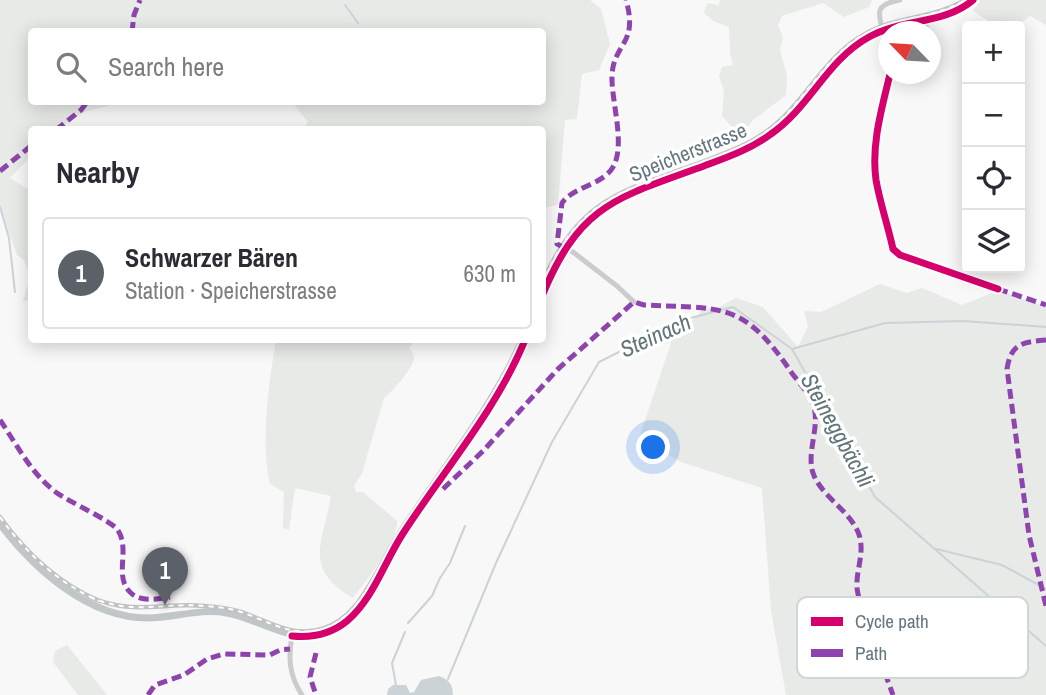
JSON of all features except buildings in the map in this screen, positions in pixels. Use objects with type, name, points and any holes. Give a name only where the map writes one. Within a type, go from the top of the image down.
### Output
[{"type":"main road","name":"Speicherstrasse","points":[[922,21],[956,12],[973,0]]},
{"type":"main road","name":"Speicherstrasse","points":[[546,288],[565,248],[585,222],[617,200],[737,153],[768,136],[798,109],[845,53],[878,33]]},
{"type":"main road","points":[[0,524],[26,555],[54,580],[107,610],[145,618],[204,611],[222,612],[292,636],[314,636],[331,631],[349,620],[362,604],[396,546],[501,387],[523,343]]},
{"type":"street","points":[[880,21],[880,9],[900,0]]},
{"type":"street","points":[[888,84],[876,135],[875,161],[876,181],[893,249],[900,255],[998,289]]},
{"type":"street","points":[[565,248],[617,286],[634,302]]},
{"type":"street","points":[[292,636],[290,665],[293,679],[302,695]]},
{"type":"shaded area","points":[[0,0],[590,0],[601,9],[610,44],[599,70],[582,74],[577,119],[565,120],[558,205],[546,207],[546,126],[305,126],[308,122],[294,105],[546,105],[546,28],[28,28],[28,105],[112,105],[84,112],[63,126],[28,126],[28,159],[10,178],[28,189],[28,271],[24,260],[17,255],[0,209]]},
{"type":"shaded area","points":[[720,0],[872,0],[869,7],[844,17],[823,3],[782,16],[778,25],[783,37],[780,50],[787,76],[786,95],[753,120],[745,130],[737,133],[722,116],[724,90],[719,77],[722,67],[733,65],[729,27],[713,21],[704,13],[707,3],[719,5]]},
{"type":"shaded area","points":[[981,0],[1046,0],[1046,25],[1030,16],[1023,21],[990,21],[973,11]]},
{"type":"shaded area","points":[[28,284],[28,300],[23,301]]},
{"type":"shaded area","points":[[880,284],[907,293],[922,288],[962,305],[999,290],[1046,307],[1046,695],[786,695],[771,611],[762,488],[681,462],[639,438],[671,343],[641,346],[637,344],[670,329],[686,327],[703,309],[719,307],[736,298],[763,307],[798,347],[808,326],[804,311],[821,312]]},
{"type":"shaded area","points":[[276,343],[413,343],[409,347],[414,358],[411,367],[384,398],[362,473],[354,486],[356,492],[363,492],[397,521],[396,530],[387,550],[353,598],[337,587],[322,565],[321,541],[331,496],[295,488],[289,530],[283,528],[284,492],[270,484],[267,467],[268,393]]},
{"type":"shaded area","points":[[67,645],[107,695],[78,695],[53,662],[55,651]]},
{"type":"shaded area","points":[[439,676],[450,683],[453,695],[387,695],[388,689],[393,685],[406,685],[410,693],[414,692],[421,680]]},
{"type":"waterway","points":[[345,5],[358,23]]},
{"type":"waterway","points":[[0,207],[9,238],[15,292]]},
{"type":"waterway","name":"Steinach","points":[[448,679],[496,563],[552,442],[599,362],[683,320],[733,307],[792,349],[885,323],[963,321],[1046,327]]},
{"type":"waterway","name":"Steineggbächli","points":[[792,349],[875,497],[990,597]]},
{"type":"waterway","points":[[408,623],[432,596],[450,563],[465,526]]},
{"type":"waterway","points":[[936,549],[1002,565],[1046,589]]},
{"type":"waterway","name":"Steineggbächli","points":[[1028,630],[1046,646]]},
{"type":"waterway","points":[[396,685],[392,663],[405,632]]},
{"type":"railway","points":[[546,275],[556,254],[572,231],[609,200],[760,136],[792,108],[837,55],[865,34],[889,24],[941,11],[965,0]]},
{"type":"railway","points":[[90,597],[120,606],[209,606],[241,612],[290,630],[311,631],[337,623],[362,596],[402,528],[496,389],[520,343]]},
{"type":"railway","points":[[0,517],[44,566],[84,594],[99,601]]},
{"type":"marked path","points":[[132,28],[140,0]]},
{"type":"marked path","points":[[565,248],[557,244],[562,203],[567,197],[602,178],[613,167],[617,158],[618,135],[612,76],[616,57],[628,35],[629,15],[626,0]]},
{"type":"marked path","points":[[61,126],[85,105]]},
{"type":"marked path","points":[[0,171],[28,148]]},
{"type":"marked path","points":[[998,289],[1046,305]]},
{"type":"marked path","points":[[443,489],[483,451],[558,369],[634,302],[727,313],[742,319],[757,330],[813,404],[815,421],[811,465],[822,489],[848,516],[858,532],[861,548],[857,579],[859,597]]},
{"type":"marked path","points":[[1046,340],[1019,346],[1012,354],[1007,369],[1029,535],[1046,606]]},
{"type":"marked path","points":[[0,420],[48,486],[117,529],[123,544],[123,577],[129,591],[143,599],[170,597]]},
{"type":"marked path","points":[[148,695],[155,685],[184,675],[207,659],[223,654],[270,655],[290,649]]},
{"type":"marked path","points":[[316,653],[310,677],[316,695]]},
{"type":"marked path","points":[[887,678],[893,695]]},
{"type":"cycle path","points":[[546,287],[571,241],[604,209],[624,197],[730,156],[763,139],[797,111],[841,58],[869,37],[895,27],[949,14],[973,0]]},
{"type":"cycle path","points":[[888,84],[878,126],[875,167],[893,249],[900,255],[998,289]]},
{"type":"cycle path","points":[[292,636],[314,636],[328,632],[347,621],[364,602],[402,535],[484,416],[524,343]]},
{"type":"place","name":"Schwarzer Bären","points":[[165,605]]}]
